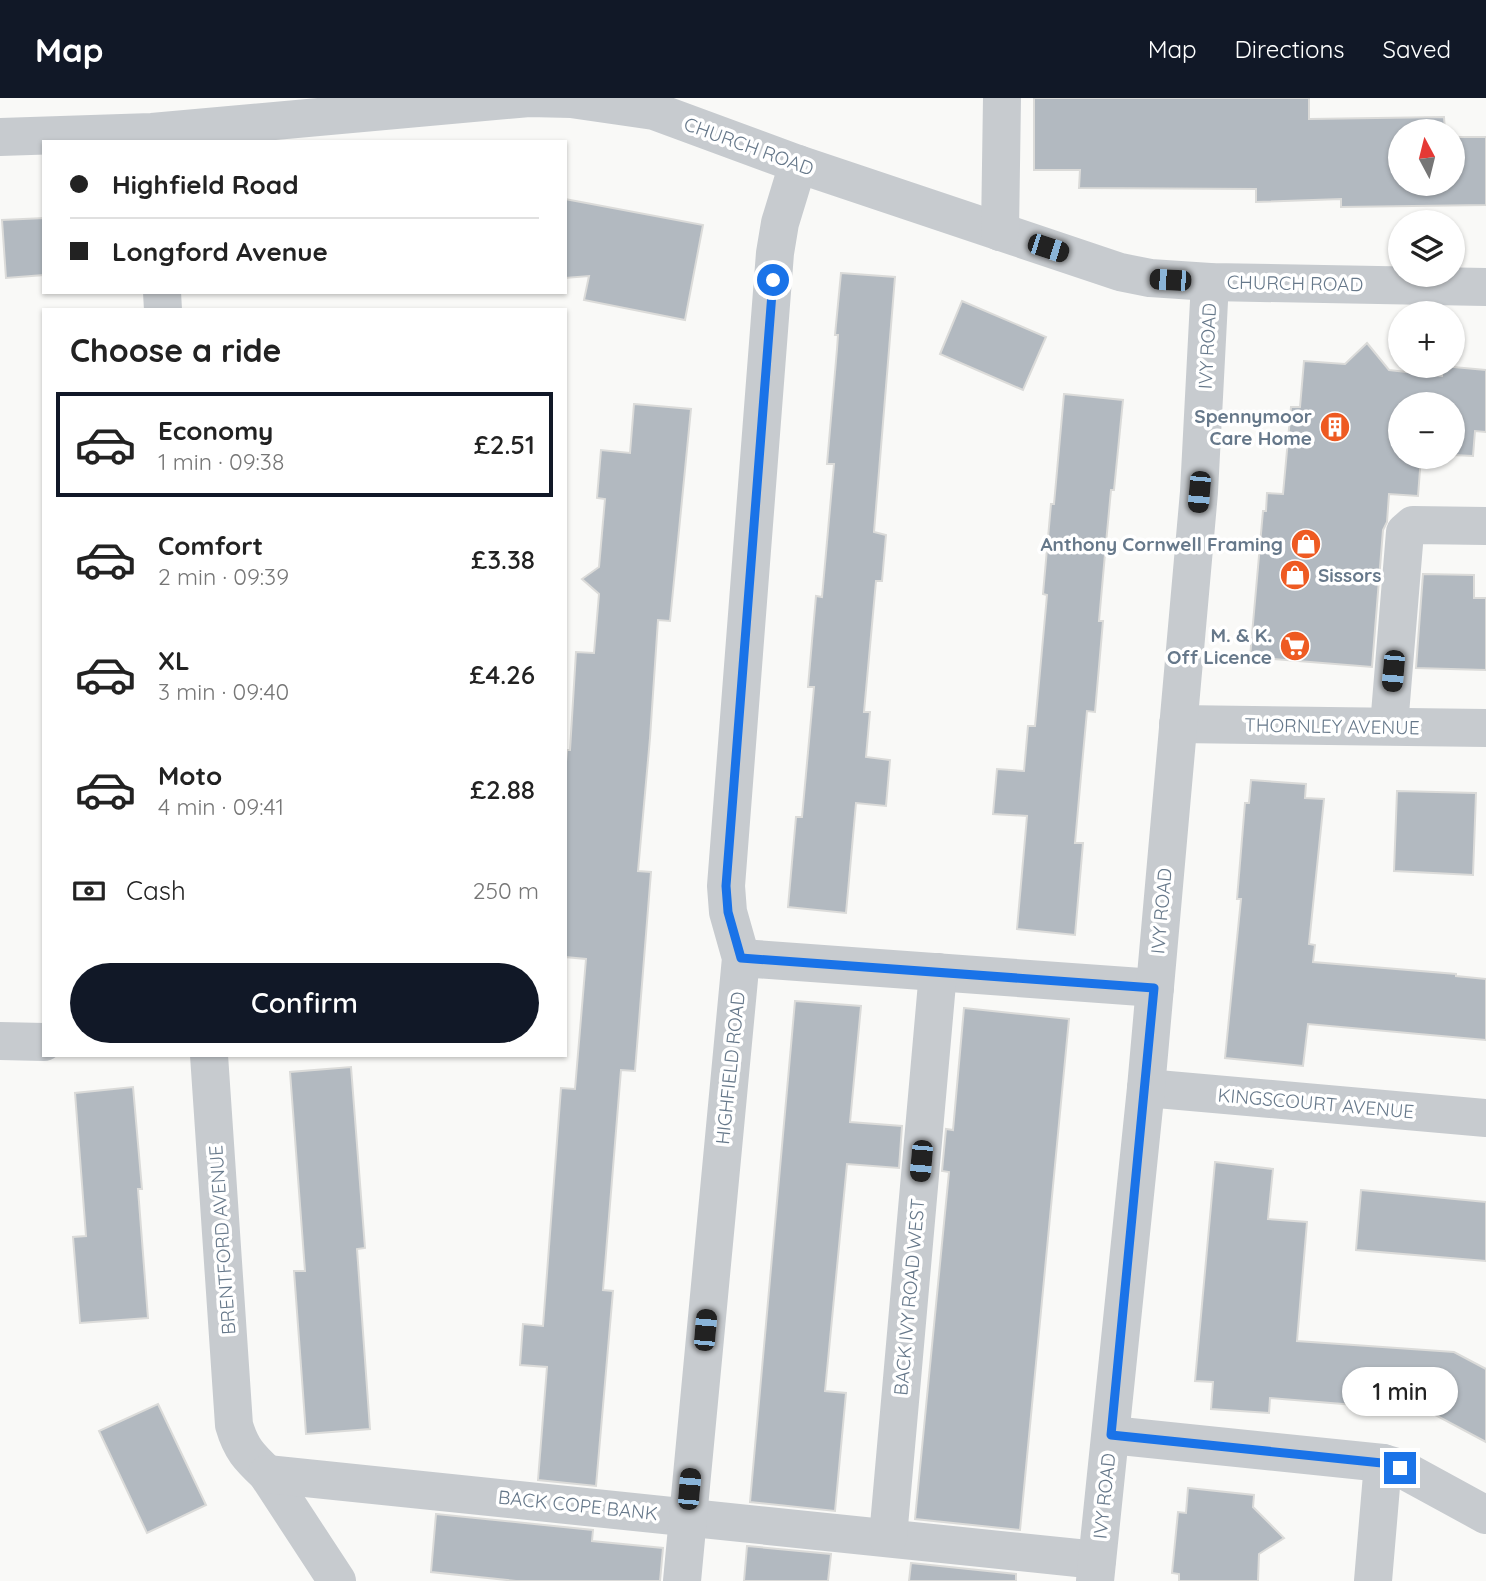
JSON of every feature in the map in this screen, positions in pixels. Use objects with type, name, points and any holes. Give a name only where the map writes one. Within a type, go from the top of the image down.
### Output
[{"type":"street","name":"CHURCH ROAD","points":[[0,137],[419,103],[528,98],[571,99],[654,111],[798,164],[1120,272],[1150,278],[1210,282],[1486,286]]},
{"type":"street","points":[[1000,232],[1002,98]]},
{"type":"street","name":"HIGHFIELD ROAD","points":[[682,1581],[741,958],[728,912],[726,886],[775,253],[780,223],[798,164]]},
{"type":"street","name":"IVY ROAD","points":[[1096,1570],[1146,1088],[1199,492],[1210,282]]},
{"type":"street","points":[[1389,726],[1405,532],[1413,525],[1486,526]]},
{"type":"street","name":"THORNLEY AVENUE","points":[[1178,724],[1486,727]]},
{"type":"street","points":[[741,958],[1154,988]]},
{"type":"street","name":"BACK IVY ROAD WEST","points":[[888,1537],[938,972]]},
{"type":"street","points":[[0,1041],[42,1042]]},
{"type":"street","name":"BRENTFORD AVENUE","points":[[209,1057],[234,1425],[240,1444],[267,1474]]},
{"type":"street","name":"KINGSCOURT AVENUE","points":[[1146,1088],[1486,1118]]},
{"type":"street","points":[[1111,1435],[1382,1463],[1400,1468],[1486,1515]]},
{"type":"street","points":[[1373,1581],[1382,1463]]},
{"type":"street","points":[[267,1474],[337,1581]]},
{"type":"street","name":"BACK COPE BANK","points":[[267,1474],[888,1537],[1096,1570]]},
{"type":"building","points":[[1034,98],[1309,98],[1309,119],[1444,117],[1388,119],[1388,196],[1465,196],[1465,137],[1486,137],[1486,205],[1341,207],[1341,199],[1256,202],[1256,189],[1079,188],[1080,170],[1034,170]]},
{"type":"building","points":[[567,199],[703,225],[685,320],[584,300],[589,276],[567,278]]},
{"type":"building","points":[[42,218],[42,275],[6,278],[2,220]]},
{"type":"building","points":[[841,273],[895,277],[874,532],[886,535],[882,581],[876,581],[864,712],[870,712],[866,757],[890,760],[886,806],[856,803],[846,913],[788,907],[796,817],[802,817],[814,687],[808,687],[816,596],[822,597],[834,464],[827,464]]},
{"type":"building","points":[[962,301],[1046,337],[1023,390],[940,354]]},
{"type":"building","points":[[1367,343],[1388,369],[1388,378],[1465,378],[1465,368],[1486,370],[1486,432],[1475,431],[1473,456],[1465,456],[1465,392],[1388,392],[1388,469],[1420,469],[1418,496],[1389,494],[1387,522],[1383,530],[1372,667],[1250,657],[1263,511],[1266,511],[1267,493],[1283,494],[1291,407],[1300,407],[1304,361],[1345,364]]},
{"type":"building","points":[[1064,394],[1123,400],[1105,554],[1099,621],[1103,621],[1095,712],[1087,711],[1081,776],[1075,843],[1083,843],[1075,935],[1017,929],[1027,816],[993,814],[997,769],[1024,771],[1028,726],[1035,726],[1047,595],[1043,594]]},
{"type":"building","points":[[634,404],[691,409],[670,621],[658,620],[638,871],[651,872],[635,1071],[621,1070],[603,1290],[613,1291],[596,1486],[538,1480],[547,1367],[520,1365],[523,1324],[543,1326],[561,1088],[575,1089],[586,959],[567,957],[567,750],[570,750],[576,652],[594,653],[599,594],[582,579],[599,567],[605,499],[597,498],[601,450],[630,453]]},
{"type":"building","points":[[1423,574],[1474,575],[1474,598],[1486,598],[1486,670],[1416,668]]},
{"type":"building","points":[[1251,780],[1306,784],[1305,798],[1324,799],[1309,944],[1315,945],[1313,962],[1486,979],[1486,1040],[1308,1024],[1303,1066],[1225,1058],[1241,899],[1237,899],[1245,803],[1249,803]]},
{"type":"building","points":[[1397,791],[1476,793],[1473,875],[1394,871]]},
{"type":"building","points":[[795,1001],[861,1006],[850,1122],[902,1126],[899,1168],[847,1164],[825,1391],[846,1393],[835,1511],[750,1502]]},
{"type":"building","points":[[964,1008],[1069,1019],[1020,1530],[915,1519],[949,1172],[942,1171],[946,1129],[953,1130]]},
{"type":"building","points":[[351,1067],[365,1248],[357,1249],[370,1429],[306,1434],[294,1271],[305,1271],[290,1072]]},
{"type":"building","points":[[133,1087],[142,1189],[138,1189],[148,1318],[80,1323],[73,1237],[86,1236],[75,1093]]},
{"type":"building","points":[[1215,1162],[1273,1169],[1268,1219],[1307,1222],[1297,1341],[1454,1352],[1486,1369],[1486,1442],[1428,1411],[1270,1398],[1269,1413],[1211,1409],[1213,1382],[1195,1381]]},
{"type":"building","points":[[1361,1190],[1486,1202],[1486,1261],[1356,1250]]},
{"type":"building","points":[[158,1404],[206,1505],[147,1533],[99,1431]]},
{"type":"building","points":[[1188,1488],[1254,1495],[1253,1507],[1284,1538],[1259,1554],[1258,1581],[1179,1581],[1179,1574],[1172,1573],[1178,1512],[1186,1513]]},
{"type":"building","points":[[436,1514],[593,1530],[592,1541],[663,1548],[660,1581],[516,1581],[431,1572]]},
{"type":"building","points":[[747,1546],[831,1554],[828,1581],[744,1581]]},
{"type":"building","points":[[911,1563],[1016,1574],[1016,1581],[909,1581]]},
{"type":"place","name":"Spennymoor Care Home","points":[[1335,427]]},
{"type":"place","name":"Anthony Cornwell Framing","points":[[1306,544]]},
{"type":"place","name":"Sissors","points":[[1295,575]]},
{"type":"place","name":"M. & K. Off Licence","points":[[1295,646]]},
{"type":"route","points":[[773,280],[726,886],[728,912],[741,958],[1154,988],[1111,1435],[1382,1463],[1400,1468]]}]
